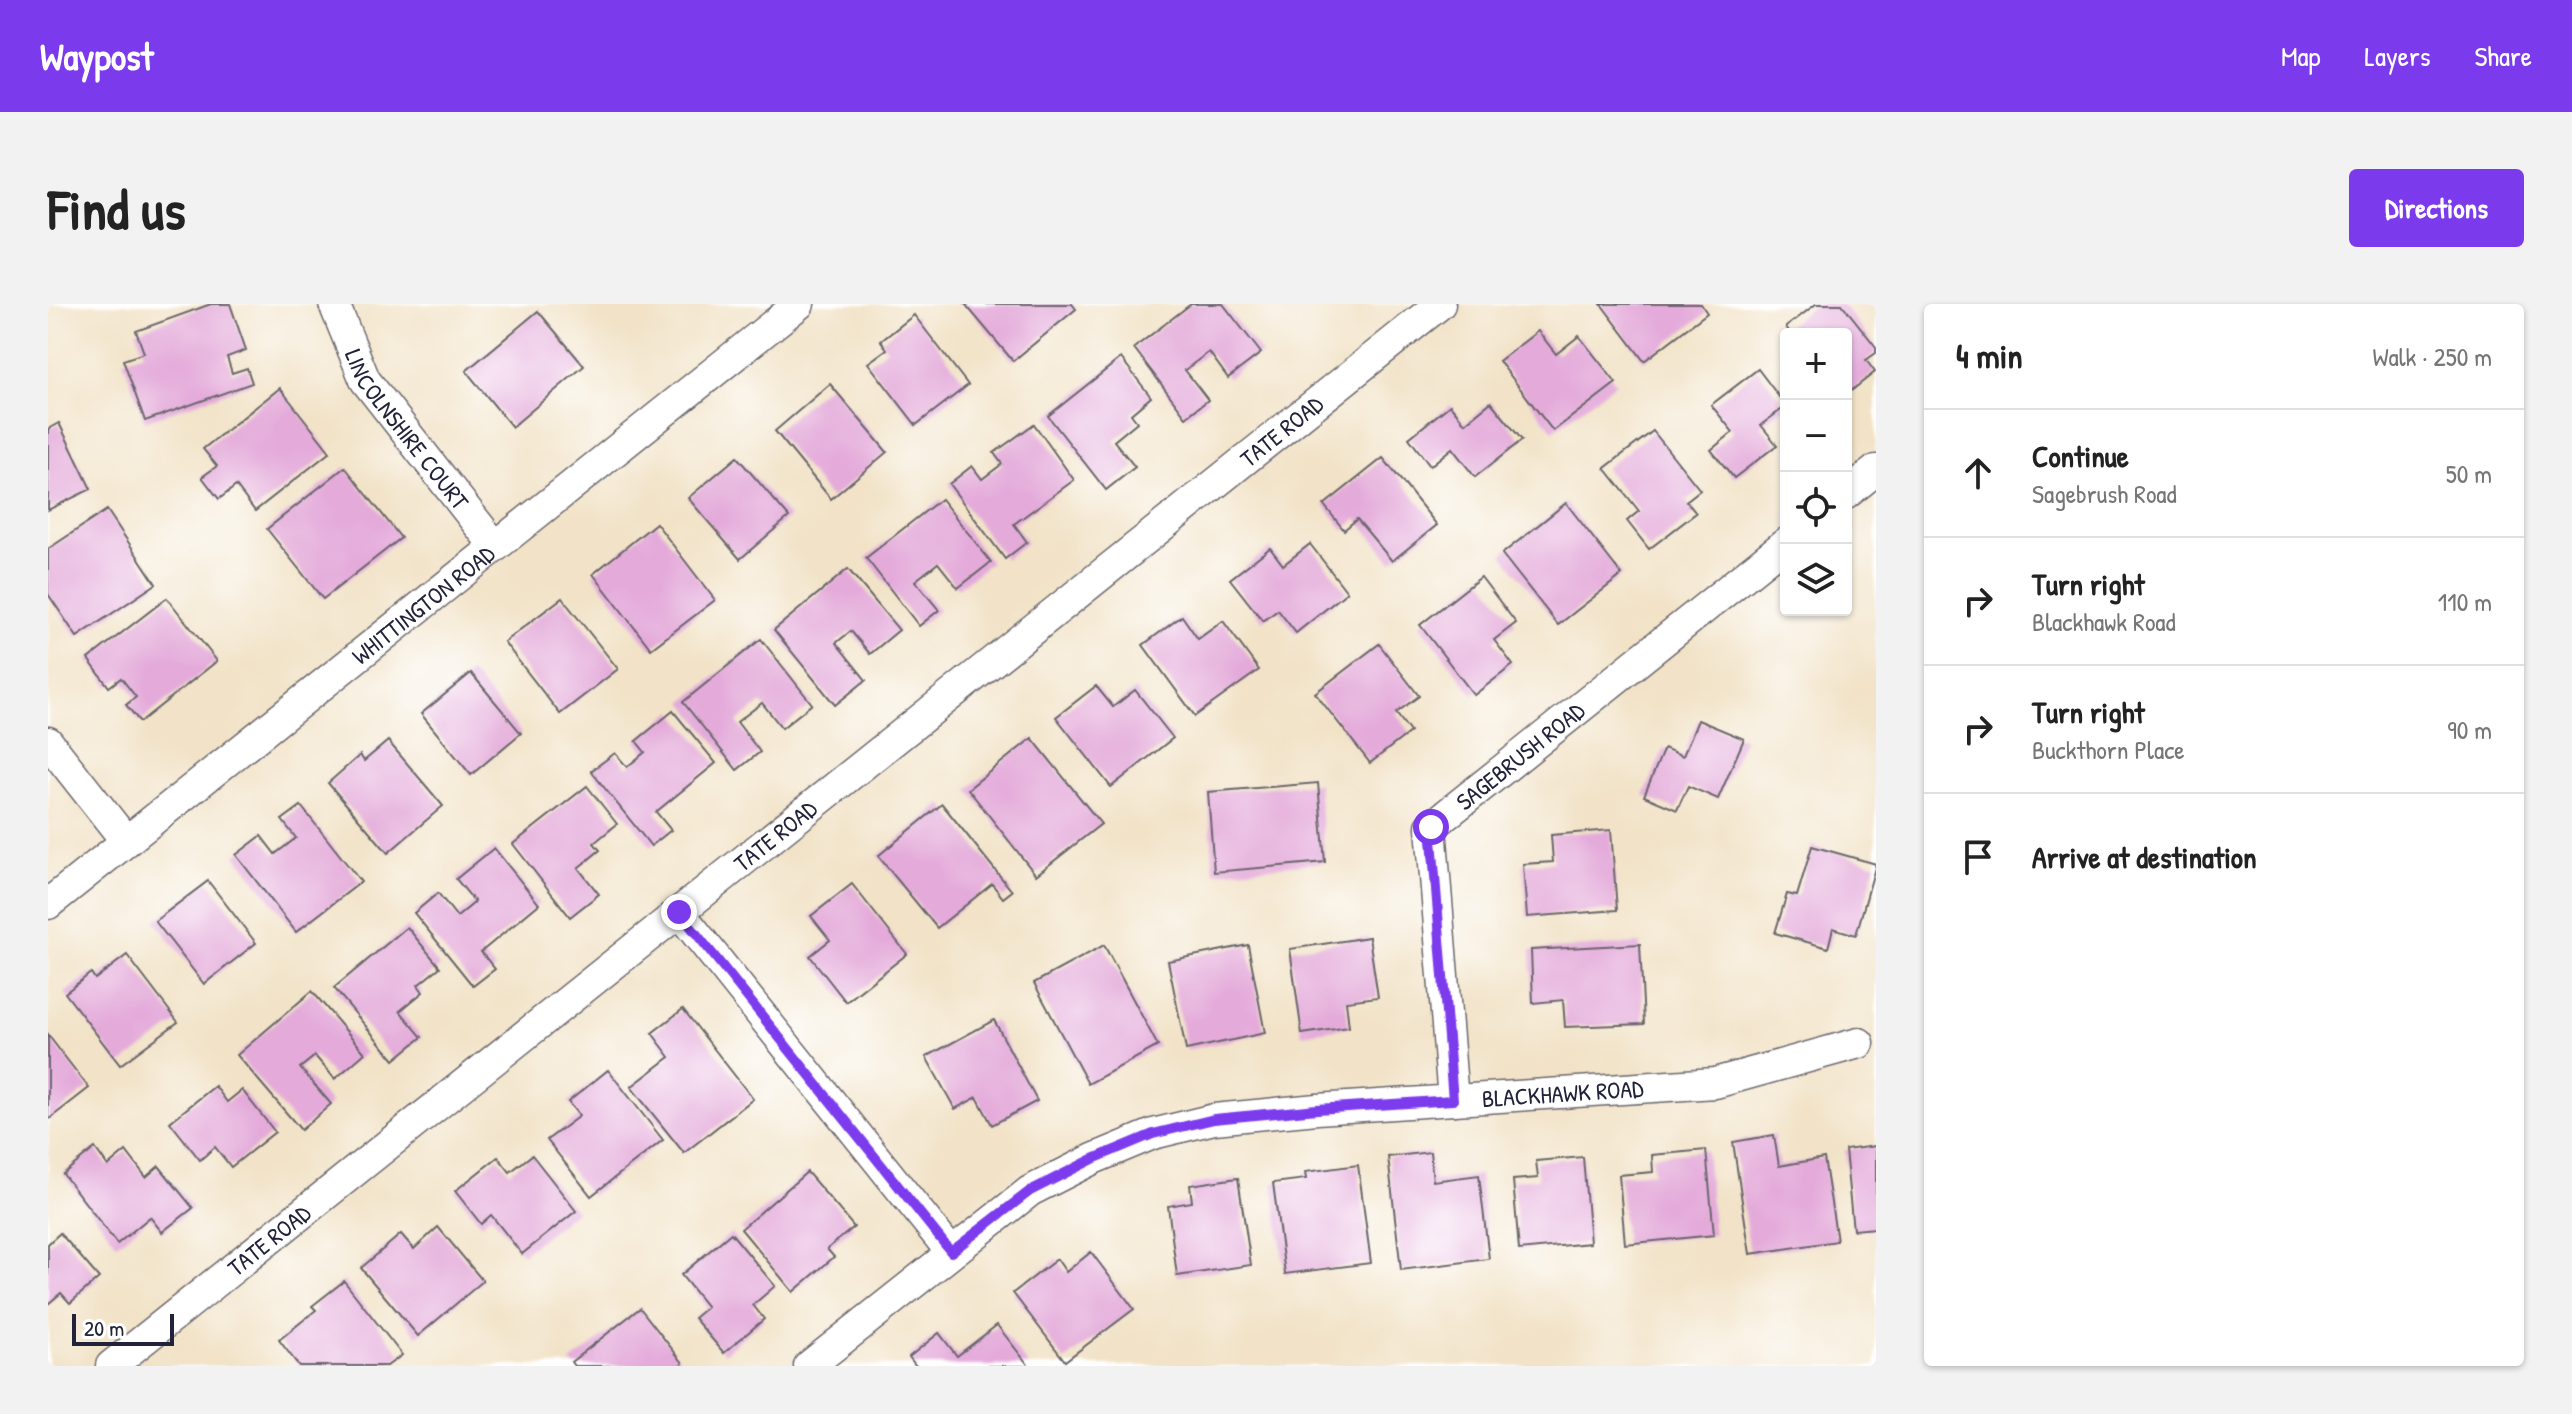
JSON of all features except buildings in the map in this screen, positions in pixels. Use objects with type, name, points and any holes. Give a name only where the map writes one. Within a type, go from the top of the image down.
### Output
[{"type":"street","name":"LINCOLNSHIRE COURT","points":[[334,304],[365,380],[495,546]]},
{"type":"street","name":"WHITTINGTON ROAD","points":[[48,904],[799,304]]},
{"type":"street","name":"TATE ROAD","points":[[111,1366],[1440,304]]},
{"type":"street","points":[[1852,489],[1876,470]]},
{"type":"street","name":"SAGEBRUSH ROAD","points":[[1453,1100],[1431,827],[1785,544]]},
{"type":"street","points":[[48,742],[126,841]]},
{"type":"street","points":[[679,912],[951,1252]]},
{"type":"street","name":"BLACKHAWK ROAD","points":[[809,1366],[1030,1191],[1093,1159],[1153,1134],[1214,1119],[1317,1109],[1715,1083],[1859,1043]]},
{"type":"route","points":[[679,912],[951,1252],[1030,1191],[1093,1159],[1153,1134],[1214,1119],[1453,1100],[1431,827]]}]
